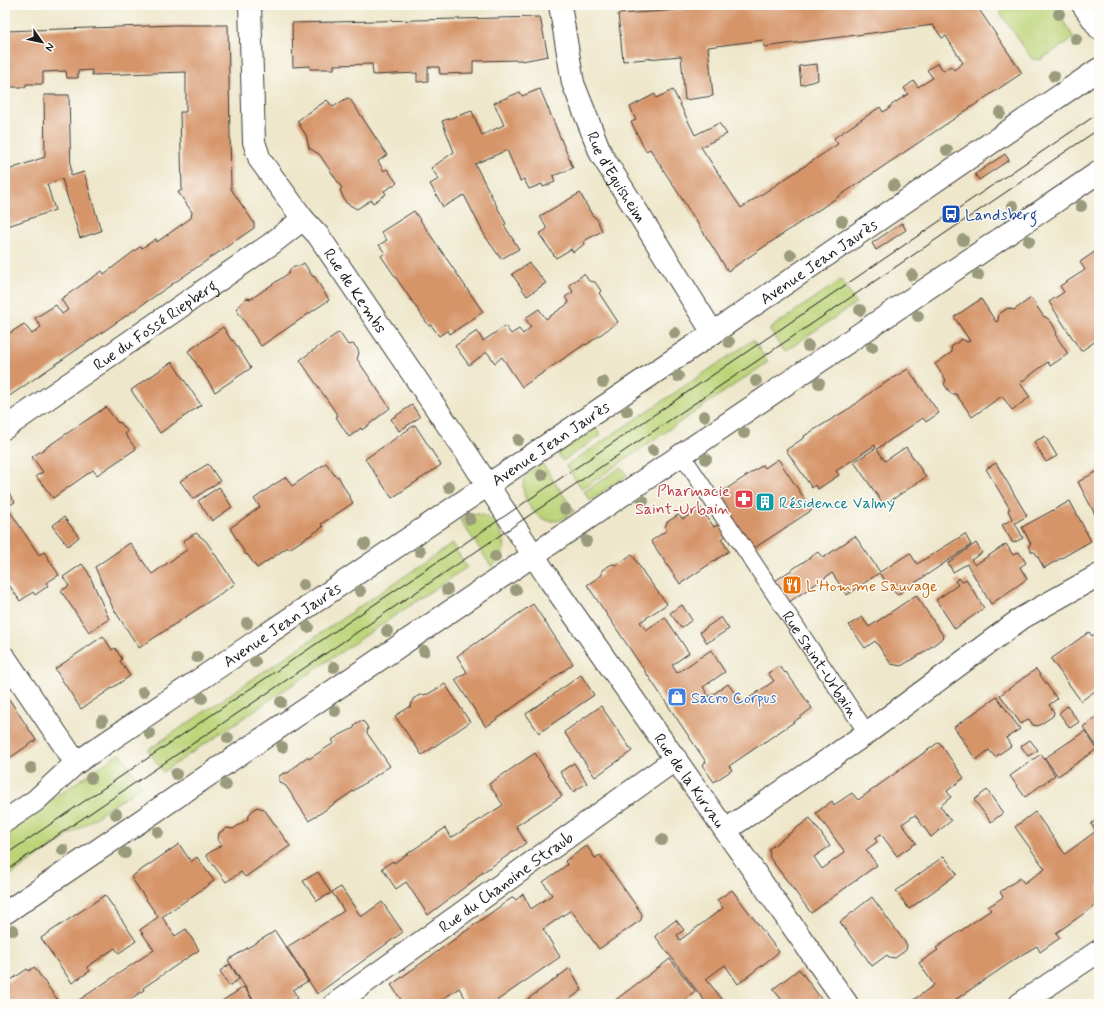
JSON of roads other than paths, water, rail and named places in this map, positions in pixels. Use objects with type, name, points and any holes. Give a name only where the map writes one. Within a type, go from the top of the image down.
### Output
[{"type":"street","name":"Rue de Kembs","points":[[250,5],[254,142],[260,160],[303,219],[322,242],[534,555]]},
{"type":"street","name":"Rue d'Eguisheim","points":[[560,5],[573,83],[601,154],[713,333]]},
{"type":"street","points":[[1083,5],[1099,28]]},
{"type":"street","name":"Avenue Jean Jaurès","points":[[5,821],[35,800],[76,763],[713,333],[1099,69]]},
{"type":"street","points":[[5,913],[1099,172]]},
{"type":"street","name":"Rue du Fossé Riepberg","points":[[5,428],[271,244],[303,219]]},
{"type":"street","name":"Rue de la Kurvau","points":[[534,555],[549,579],[847,1004]]},
{"type":"street","name":"Rue Saint-Urbain","points":[[726,830],[867,733],[1022,618],[1099,575]]},
{"type":"street","points":[[5,658],[76,763]]},
{"type":"street","name":"Rue du Chanoine Straub","points":[[335,1004],[676,759]]},
{"type":"street","points":[[1020,1004],[1099,951]]},
{"type":"lane","name":"Rue Saint-Urbain","points":[[682,455],[867,733]]},
{"type":"tram line","points":[[5,855],[1099,113]]},
{"type":"tram line","points":[[5,871],[1099,129]]},
{"type":"place","name":"Landsberg","points":[[951,214]]},
{"type":"place","name":"Pharmacie Saint-Urbain","points":[[744,499]]},
{"type":"place","name":"Résidence Valmy","points":[[765,502]]},
{"type":"place","name":"L'Homme Sauvage","points":[[792,585]]},
{"type":"place","name":"Sacro Corpus","points":[[677,697]]}]
